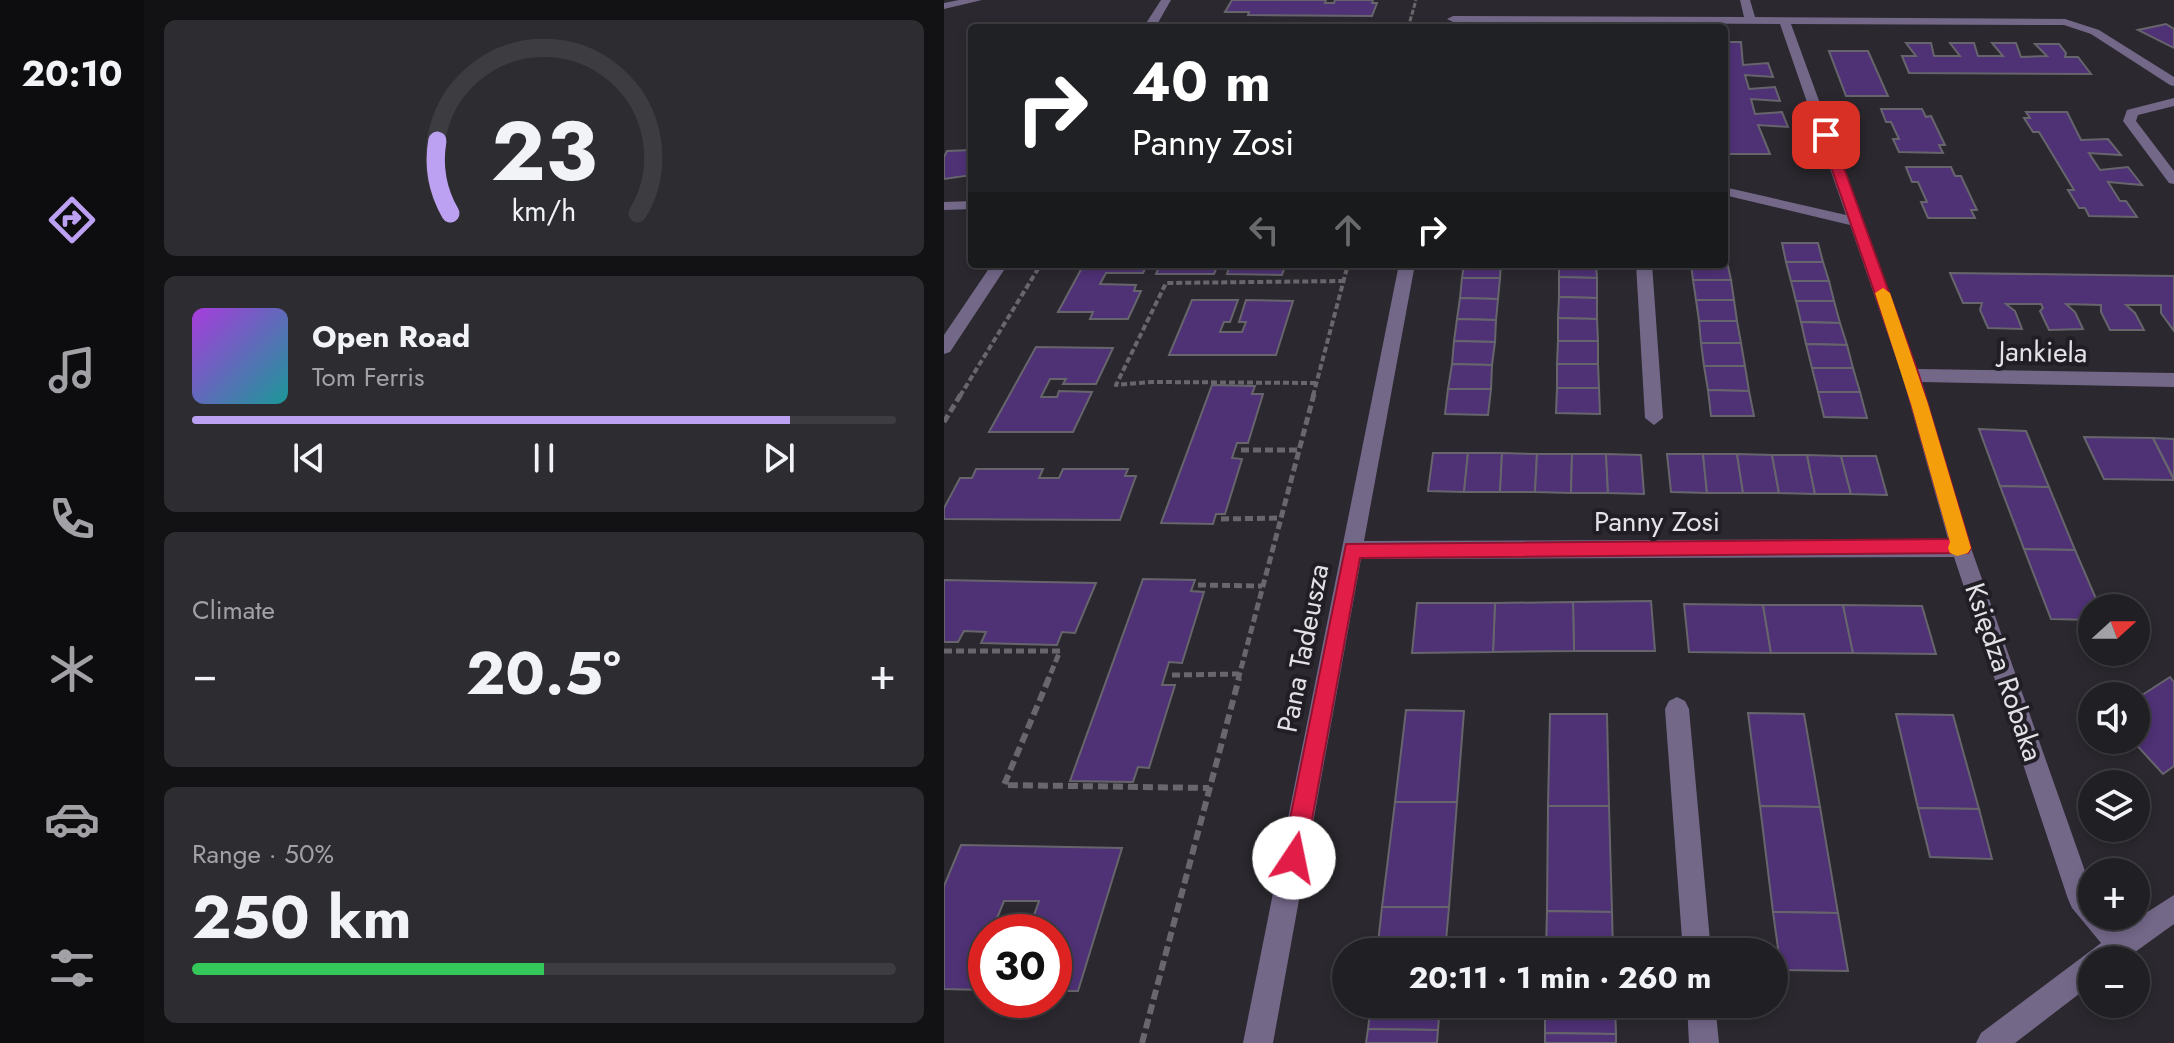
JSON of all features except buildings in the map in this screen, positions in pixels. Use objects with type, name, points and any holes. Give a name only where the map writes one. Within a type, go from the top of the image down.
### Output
[{"type":"street","points":[[944,6],[977,0]]},
{"type":"street","points":[[1151,24],[1166,0]]},
{"type":"street","points":[[1745,0],[1750,20]]},
{"type":"street","points":[[1453,19],[2065,22],[2095,32],[2174,82]]},
{"type":"street","name":"Księdza Robaka","points":[[1784,20],[1911,375],[1961,548],[2078,890]]},
{"type":"street","points":[[2174,102],[2132,113],[2129,121],[2174,180]]},
{"type":"street","points":[[1728,192],[1858,222]]},
{"type":"street","points":[[944,206],[968,205]]},
{"type":"street","points":[[944,348],[997,268]]},
{"type":"street","name":"Pana Tadeusza","points":[[1258,1043],[1406,268]]},
{"type":"street","points":[[1644,268],[1654,418]]},
{"type":"street","name":"Jankiela","points":[[1911,375],[2174,380]]},
{"type":"street","name":"Panny Zosi","points":[[1352,550],[1961,548]]},
{"type":"street","points":[[1677,709],[1696,938]]},
{"type":"street","points":[[2121,946],[2174,908]]},
{"type":"street","points":[[1991,1043],[2078,978]]},
{"type":"street","points":[[1702,1018],[1704,1043]]},
{"type":"path","points":[[1409,24],[1416,0]]},
{"type":"path","points":[[944,422],[1039,268]]},
{"type":"path","points":[[1142,1043],[1347,268]]},
{"type":"path","points":[[1316,383],[1152,382],[1116,385],[1166,283],[1343,281]]},
{"type":"path","points":[[1241,450],[1299,450]]},
{"type":"path","points":[[1221,519],[1281,518]]},
{"type":"path","points":[[1198,585],[1262,586]]},
{"type":"path","points":[[944,651],[1060,651],[1004,785],[1209,788]]},
{"type":"path","points":[[1172,675],[1240,674]]},
{"type":"slow traffic","points":[[1883,293],[1920,404],[1961,548],[1957,548]]},
{"type":"route","points":[[1294,858],[1352,550],[1961,548],[1911,375],[1826,135]]}]
